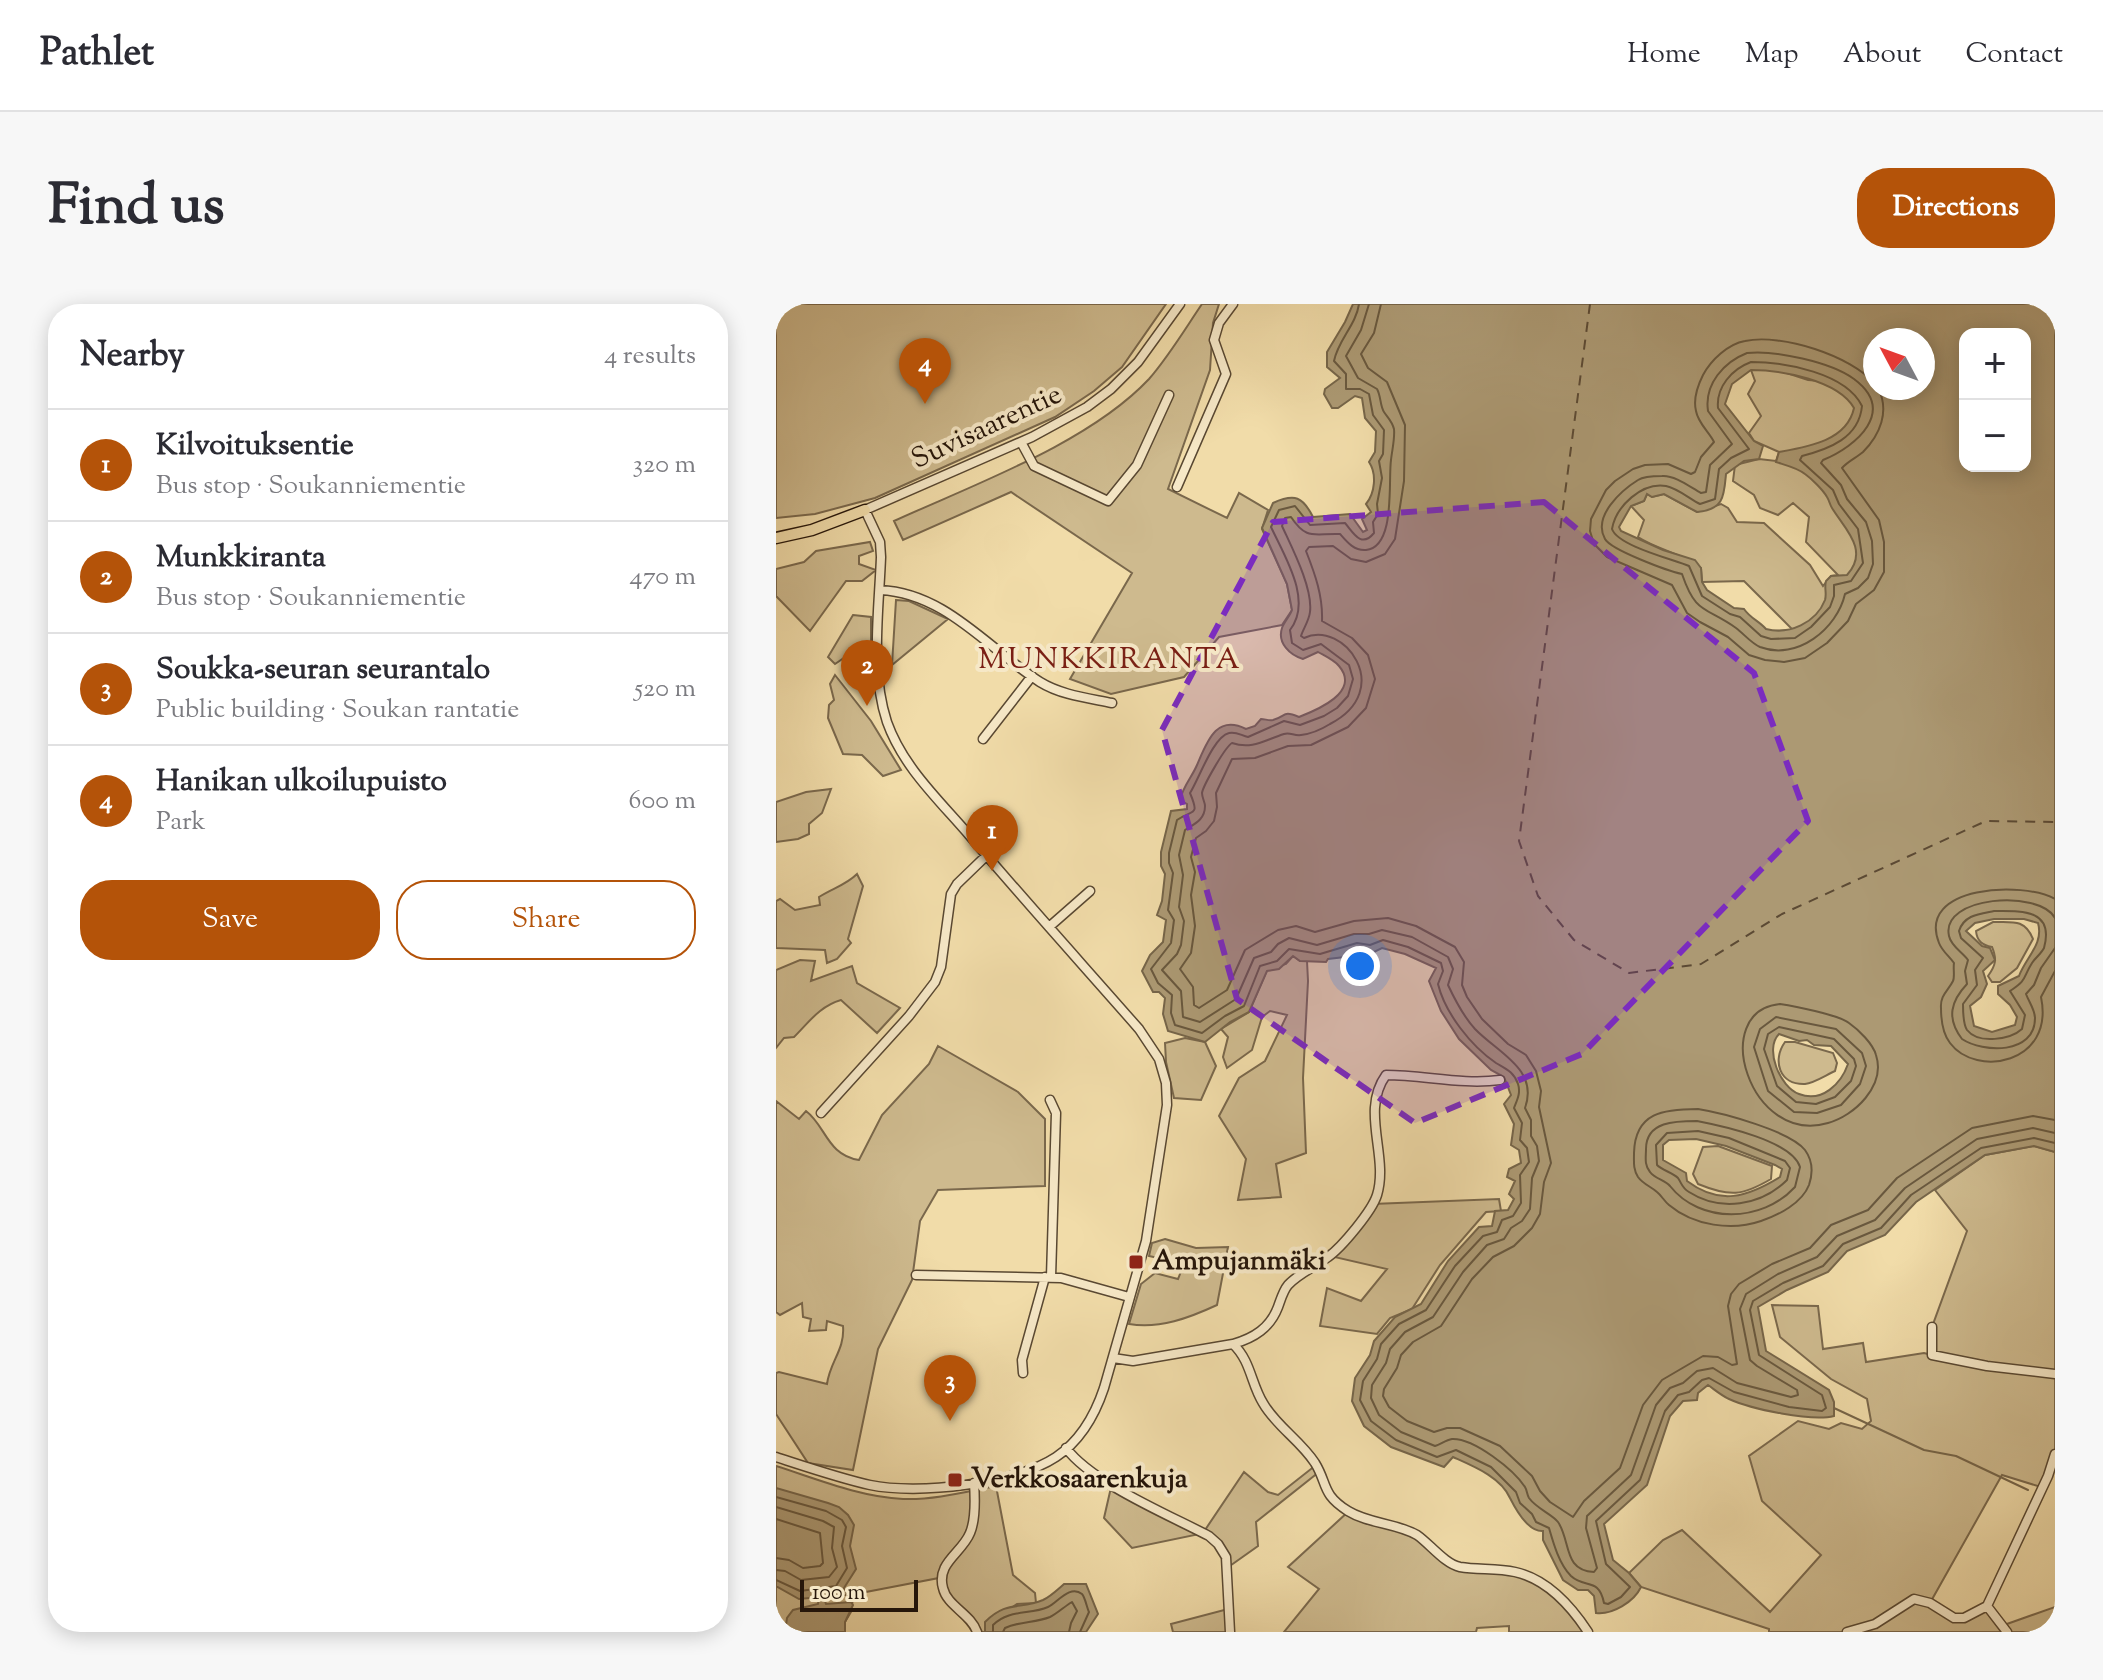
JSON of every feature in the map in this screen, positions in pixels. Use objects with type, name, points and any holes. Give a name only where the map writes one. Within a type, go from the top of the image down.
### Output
[{"type":"main road","name":"Suvisaarentie","points":[[776,538],[812,530],[865,510]]},
{"type":"street","name":"Suvisaarentie","points":[[865,510],[1069,418],[1111,389],[1146,352],[1180,304]]},
{"type":"street","points":[[1177,487],[1226,374],[1214,340],[1219,323],[1233,304]]},
{"type":"street","points":[[1021,442],[1034,466],[1108,501],[1137,465],[1169,395]]},
{"type":"street","points":[[776,1457],[870,1485],[926,1489],[974,1483],[1040,1465],[1066,1448],[1092,1417],[1113,1358],[1146,1241],[1167,1100],[1159,1059],[1144,1036],[907,762],[888,724],[880,690],[880,542],[865,510]]},
{"type":"street","points":[[880,590],[909,593],[935,603],[1032,676],[1059,691],[1112,703]]},
{"type":"street","points":[[983,739],[1032,676]]},
{"type":"street","points":[[821,1113],[927,995],[941,967],[951,894],[986,856]]},
{"type":"street","points":[[1049,927],[1090,891]]},
{"type":"street","points":[[1113,1358],[1133,1361],[1233,1344],[1247,1340],[1265,1327],[1277,1311],[1289,1284],[1339,1247],[1377,1197],[1381,1174],[1374,1114],[1378,1089],[1386,1075],[1481,1083],[1500,1080]]},
{"type":"street","points":[[1023,1373],[1022,1360],[1048,1277],[1056,1113],[1050,1100]]},
{"type":"street","points":[[916,1275],[1048,1277],[1067,1279],[1129,1297]]},
{"type":"street","points":[[1932,1327],[1934,1342],[1928,1354],[1987,1366],[2055,1374]]},
{"type":"street","points":[[1233,1344],[1251,1371],[1263,1404],[1301,1443],[1316,1465],[1328,1494],[1339,1504],[1361,1518],[1415,1534],[1457,1567],[1517,1572],[1538,1580],[1552,1590],[1588,1632]]},
{"type":"street","points":[[1066,1448],[1081,1464],[1218,1544],[1226,1557],[1230,1632]]},
{"type":"street","points":[[1847,1632],[1875,1624],[1914,1599],[1930,1603],[1954,1618],[1964,1618],[1987,1606],[2052,1477],[2055,1454]]},
{"type":"street","points":[[974,1483],[970,1535],[946,1565],[942,1582],[946,1596],[963,1611],[977,1632]]},
{"type":"street","points":[[1987,1606],[2007,1632]]},
{"type":"highlighted area","points":[[1544,502],[1754,673],[1808,821],[1582,1054],[1415,1123],[1237,999],[1162,730],[1273,522]]},
{"type":"shaded area","points":[[776,304],[1166,304],[1122,367],[1094,391],[1055,417],[875,498],[815,514],[776,518]]},
{"type":"shaded area","points":[[1202,304],[1219,304],[1213,323],[1210,370],[1168,489],[1227,518],[1239,493],[1268,510],[1262,529],[1287,584],[1292,610],[1282,625],[1219,637],[1184,677],[1111,694],[1070,679],[1132,573],[1011,492],[903,540],[894,521],[1029,460],[1095,423],[1149,379]]},
{"type":"shaded area","points":[[1751,370],[1777,370],[1808,380],[1858,384],[1870,528],[1823,640],[1772,631],[1793,630],[1744,581],[1702,582],[1701,568],[1638,537],[1644,520],[1631,506],[1644,501],[1647,494],[1652,497],[1664,494],[1697,512],[1721,504],[1728,508],[1737,522],[1764,523],[1810,565],[1823,586],[1831,576],[1838,575],[1806,542],[1809,517],[1793,503],[1778,515],[1760,508],[1754,495],[1733,481],[1735,465],[1759,459],[1776,461],[1779,452],[1754,441],[1749,433],[1761,416],[1748,394],[1755,381]]},
{"type":"shaded area","points":[[870,542],[873,551],[859,556],[859,564],[876,570],[862,581],[846,581],[810,631],[776,596],[776,569],[804,562],[816,551]]},
{"type":"shaded area","points":[[896,600],[909,601],[948,619],[892,665]]},
{"type":"shaded area","points":[[853,615],[871,617],[871,646],[857,649],[835,664],[828,657]]},
{"type":"shaded area","points":[[835,675],[871,721],[901,770],[883,776],[862,755],[843,754],[828,718],[829,705],[834,700],[830,684]]},
{"type":"shaded area","points":[[831,789],[822,813],[809,824],[809,834],[776,842],[776,802],[806,792]]},
{"type":"shaded area","points":[[857,874],[863,886],[848,939],[851,943],[837,959],[827,963],[825,950],[776,948],[776,901],[780,899],[795,910],[820,905],[819,897]]},
{"type":"shaded area","points":[[1993,922],[2022,925],[2033,939],[2017,968],[2000,982],[1992,982],[1988,976],[1995,955],[1992,947],[1979,940],[1976,931]]},
{"type":"shaded area","points":[[1293,956],[1307,961],[1303,1078],[1306,1153],[1276,1164],[1281,1197],[1238,1200],[1246,1159],[1219,1116],[1239,1078],[1265,1061],[1287,1015],[1270,1011],[1262,1017],[1252,1050],[1227,1068],[1223,1057],[1228,1037],[1221,1029],[1249,1012],[1267,970],[1286,964]]},
{"type":"shaded area","points":[[800,960],[815,961],[811,981],[852,966],[857,983],[900,1008],[877,1033],[841,1000],[821,1010],[794,1037],[784,1038],[776,1048],[776,970]]},
{"type":"shaded area","points":[[1185,1038],[1205,1042],[1216,1066],[1201,1100],[1174,1098],[1165,1043]]},
{"type":"shaded area","points":[[1785,1042],[1833,1053],[1837,1063],[1835,1071],[1805,1084],[1789,1080],[1780,1070],[1779,1063]]},
{"type":"shaded area","points":[[938,1046],[1018,1092],[1045,1119],[1045,1186],[938,1190],[920,1221],[912,1280],[878,1349],[853,1470],[808,1463],[776,1414],[776,1373],[827,1384],[842,1342],[843,1326],[827,1321],[826,1330],[809,1331],[811,1319],[803,1317],[802,1303],[780,1315],[776,1312],[776,1101],[799,1119],[806,1111],[833,1146],[848,1157],[859,1160],[882,1115],[929,1064]]},
{"type":"shaded area","points":[[1718,1146],[1772,1166],[1771,1179],[1736,1193],[1698,1184],[1693,1174],[1703,1147]]},
{"type":"shaded area","points":[[2034,1146],[2055,1152],[2055,1454],[2041,1487],[2002,1475],[1930,1603],[1954,1618],[1987,1606],[2004,1625],[2055,1607],[2055,1632],[1769,1632],[1769,1629],[1641,1587],[1629,1573],[1663,1540],[1682,1530],[1770,1612],[1821,1555],[1762,1501],[1749,1456],[1798,1421],[1829,1429],[1841,1423],[1862,1429],[1871,1421],[1867,1399],[1831,1379],[1780,1337],[1772,1305],[1818,1306],[1823,1349],[1863,1343],[1866,1362],[1924,1353],[1932,1355],[1932,1327],[1967,1231],[1935,1190],[1985,1155]]},
{"type":"shaded area","points":[[1499,1199],[1501,1211],[1486,1212],[1440,1265],[1412,1309],[1390,1318],[1377,1334],[1320,1326],[1327,1288],[1361,1301],[1387,1269],[1330,1256],[1372,1204]]},
{"type":"shaded area","points":[[1165,1239],[1196,1248],[1228,1247],[1217,1305],[1174,1321],[1152,1325],[1129,1324],[1141,1284],[1155,1273],[1178,1279],[1182,1269],[1176,1262],[1149,1256],[1152,1243]]},
{"type":"shaded area","points":[[1316,1465],[1319,1472],[1256,1522],[1258,1546],[1227,1568],[1226,1557],[1204,1533],[1132,1548],[1104,1518],[1112,1483],[1203,1533],[1244,1472],[1268,1492],[1278,1495]]},
{"type":"shaded area","points":[[776,1466],[839,1487],[887,1498],[927,1498],[996,1486],[1013,1575],[1035,1593],[1036,1603],[1017,1604],[985,1626],[985,1632],[975,1632],[944,1596],[939,1578],[866,1592],[853,1598],[845,1632],[776,1632]]},
{"type":"shaded area","points":[[1349,1511],[1404,1530],[1457,1567],[1482,1568],[1538,1580],[1588,1632],[1509,1632],[1509,1626],[1477,1628],[1476,1632],[1284,1632],[1319,1589],[1288,1567]]},
{"type":"shaded area","points":[[1228,1609],[1230,1632],[1173,1632],[1171,1624]]},
{"type":"water","points":[[1353,304],[2055,304],[2055,1152],[2034,1146],[1985,1155],[1916,1202],[1885,1235],[1847,1251],[1828,1272],[1758,1307],[1766,1351],[1829,1390],[1834,1402],[1834,1416],[1797,1416],[1766,1410],[1729,1399],[1708,1385],[1698,1393],[1697,1400],[1683,1401],[1670,1416],[1647,1485],[1604,1524],[1613,1560],[1641,1587],[1628,1602],[1609,1612],[1596,1613],[1594,1596],[1588,1590],[1578,1590],[1563,1580],[1543,1540],[1543,1531],[1528,1524],[1506,1491],[1493,1478],[1453,1457],[1444,1467],[1391,1447],[1364,1426],[1352,1401],[1355,1378],[1370,1355],[1374,1341],[1395,1317],[1421,1304],[1448,1261],[1479,1227],[1492,1226],[1495,1211],[1508,1210],[1514,1199],[1509,1194],[1515,1181],[1507,1177],[1509,1169],[1521,1163],[1519,1150],[1511,1145],[1514,1124],[1504,1104],[1511,1095],[1504,1077],[1491,1070],[1459,1039],[1441,1011],[1429,981],[1436,968],[1382,948],[1372,953],[1359,951],[1326,962],[1300,961],[1293,956],[1279,969],[1267,971],[1249,1012],[1230,1022],[1205,1042],[1168,1031],[1163,1014],[1165,998],[1159,992],[1153,992],[1142,971],[1150,955],[1163,942],[1166,920],[1157,915],[1165,874],[1161,866],[1161,852],[1171,811],[1187,809],[1187,804],[1180,800],[1181,795],[1209,740],[1227,725],[1246,729],[1255,726],[1261,719],[1307,714],[1334,699],[1345,684],[1344,675],[1332,660],[1318,652],[1303,659],[1289,651],[1283,643],[1282,628],[1292,610],[1287,584],[1262,528],[1273,503],[1293,498],[1302,501],[1313,517],[1350,514],[1363,532],[1367,530],[1362,519],[1371,512],[1366,504],[1374,483],[1369,462],[1375,452],[1376,431],[1365,418],[1362,398],[1355,396],[1338,408],[1332,408],[1324,394],[1325,389],[1340,378],[1327,367],[1327,352]],"holes":[[[1751,370],[1778,372],[1808,378],[1835,390],[1854,408],[1850,419],[1835,435],[1813,445],[1779,452],[1776,462],[1802,472],[1820,488],[1856,548],[1856,557],[1847,575],[1831,576],[1826,581],[1826,597],[1821,608],[1808,621],[1792,629],[1766,629],[1744,609],[1734,608],[1707,590],[1702,582],[1701,568],[1695,560],[1663,550],[1621,531],[1619,527],[1631,506],[1644,501],[1647,494],[1652,497],[1664,494],[1697,512],[1713,508],[1723,495],[1726,474],[1744,461],[1759,459],[1763,446],[1754,441],[1725,404],[1732,384]],[[1994,919],[2024,919],[2038,923],[2039,937],[2019,976],[1998,986],[1998,994],[2017,1017],[2015,1025],[1992,1032],[1974,1026],[1970,1006],[1981,997],[1987,984],[1983,971],[1995,960],[1990,948],[1982,946],[1966,931],[1975,923]],[[1779,1034],[1799,1041],[1807,1040],[1814,1045],[1831,1046],[1848,1064],[1830,1090],[1815,1096],[1799,1094],[1780,1076],[1774,1058],[1775,1041]],[[1696,1139],[1726,1146],[1782,1169],[1780,1177],[1745,1194],[1711,1194],[1687,1181],[1686,1173],[1663,1160],[1663,1145],[1669,1140]]]},
{"type":"water","points":[[776,1488],[839,1507],[854,1525],[850,1546],[856,1569],[844,1588],[848,1595],[824,1598],[826,1604],[851,1602],[853,1605],[845,1622],[845,1632],[785,1632],[787,1618],[793,1610],[818,1604],[819,1597],[799,1599],[776,1586]]},
{"type":"water","points":[[1064,1584],[1086,1584],[1098,1614],[1086,1632],[985,1632],[985,1622],[993,1615],[1007,1608],[1043,1600]]},
{"type":"waterway","points":[[1834,1408],[1924,1450],[1956,1456],[2028,1490]]},
{"type":"ferry route","points":[[1590,304],[1519,841],[1538,896],[1574,940],[1629,973],[1701,964],[1782,914],[1986,821],[2055,822]]},
{"type":"place","name":"Hanikan ulkoilupuisto","points":[[925,404]]},
{"type":"place","name":"Munkkiranta","points":[[867,706]]},
{"type":"place","name":"Kilvoituksentie","points":[[992,871]]},
{"type":"place","name":"Ampujanmäki","points":[[1136,1262]]},
{"type":"place","name":"Soukka-seuran seurantalo","points":[[950,1421]]},
{"type":"place","name":"Verkkosaarenkuja","points":[[955,1480]]},
{"type":"district","name":"MUNKKIRANTA","points":[[1110,660]]}]
